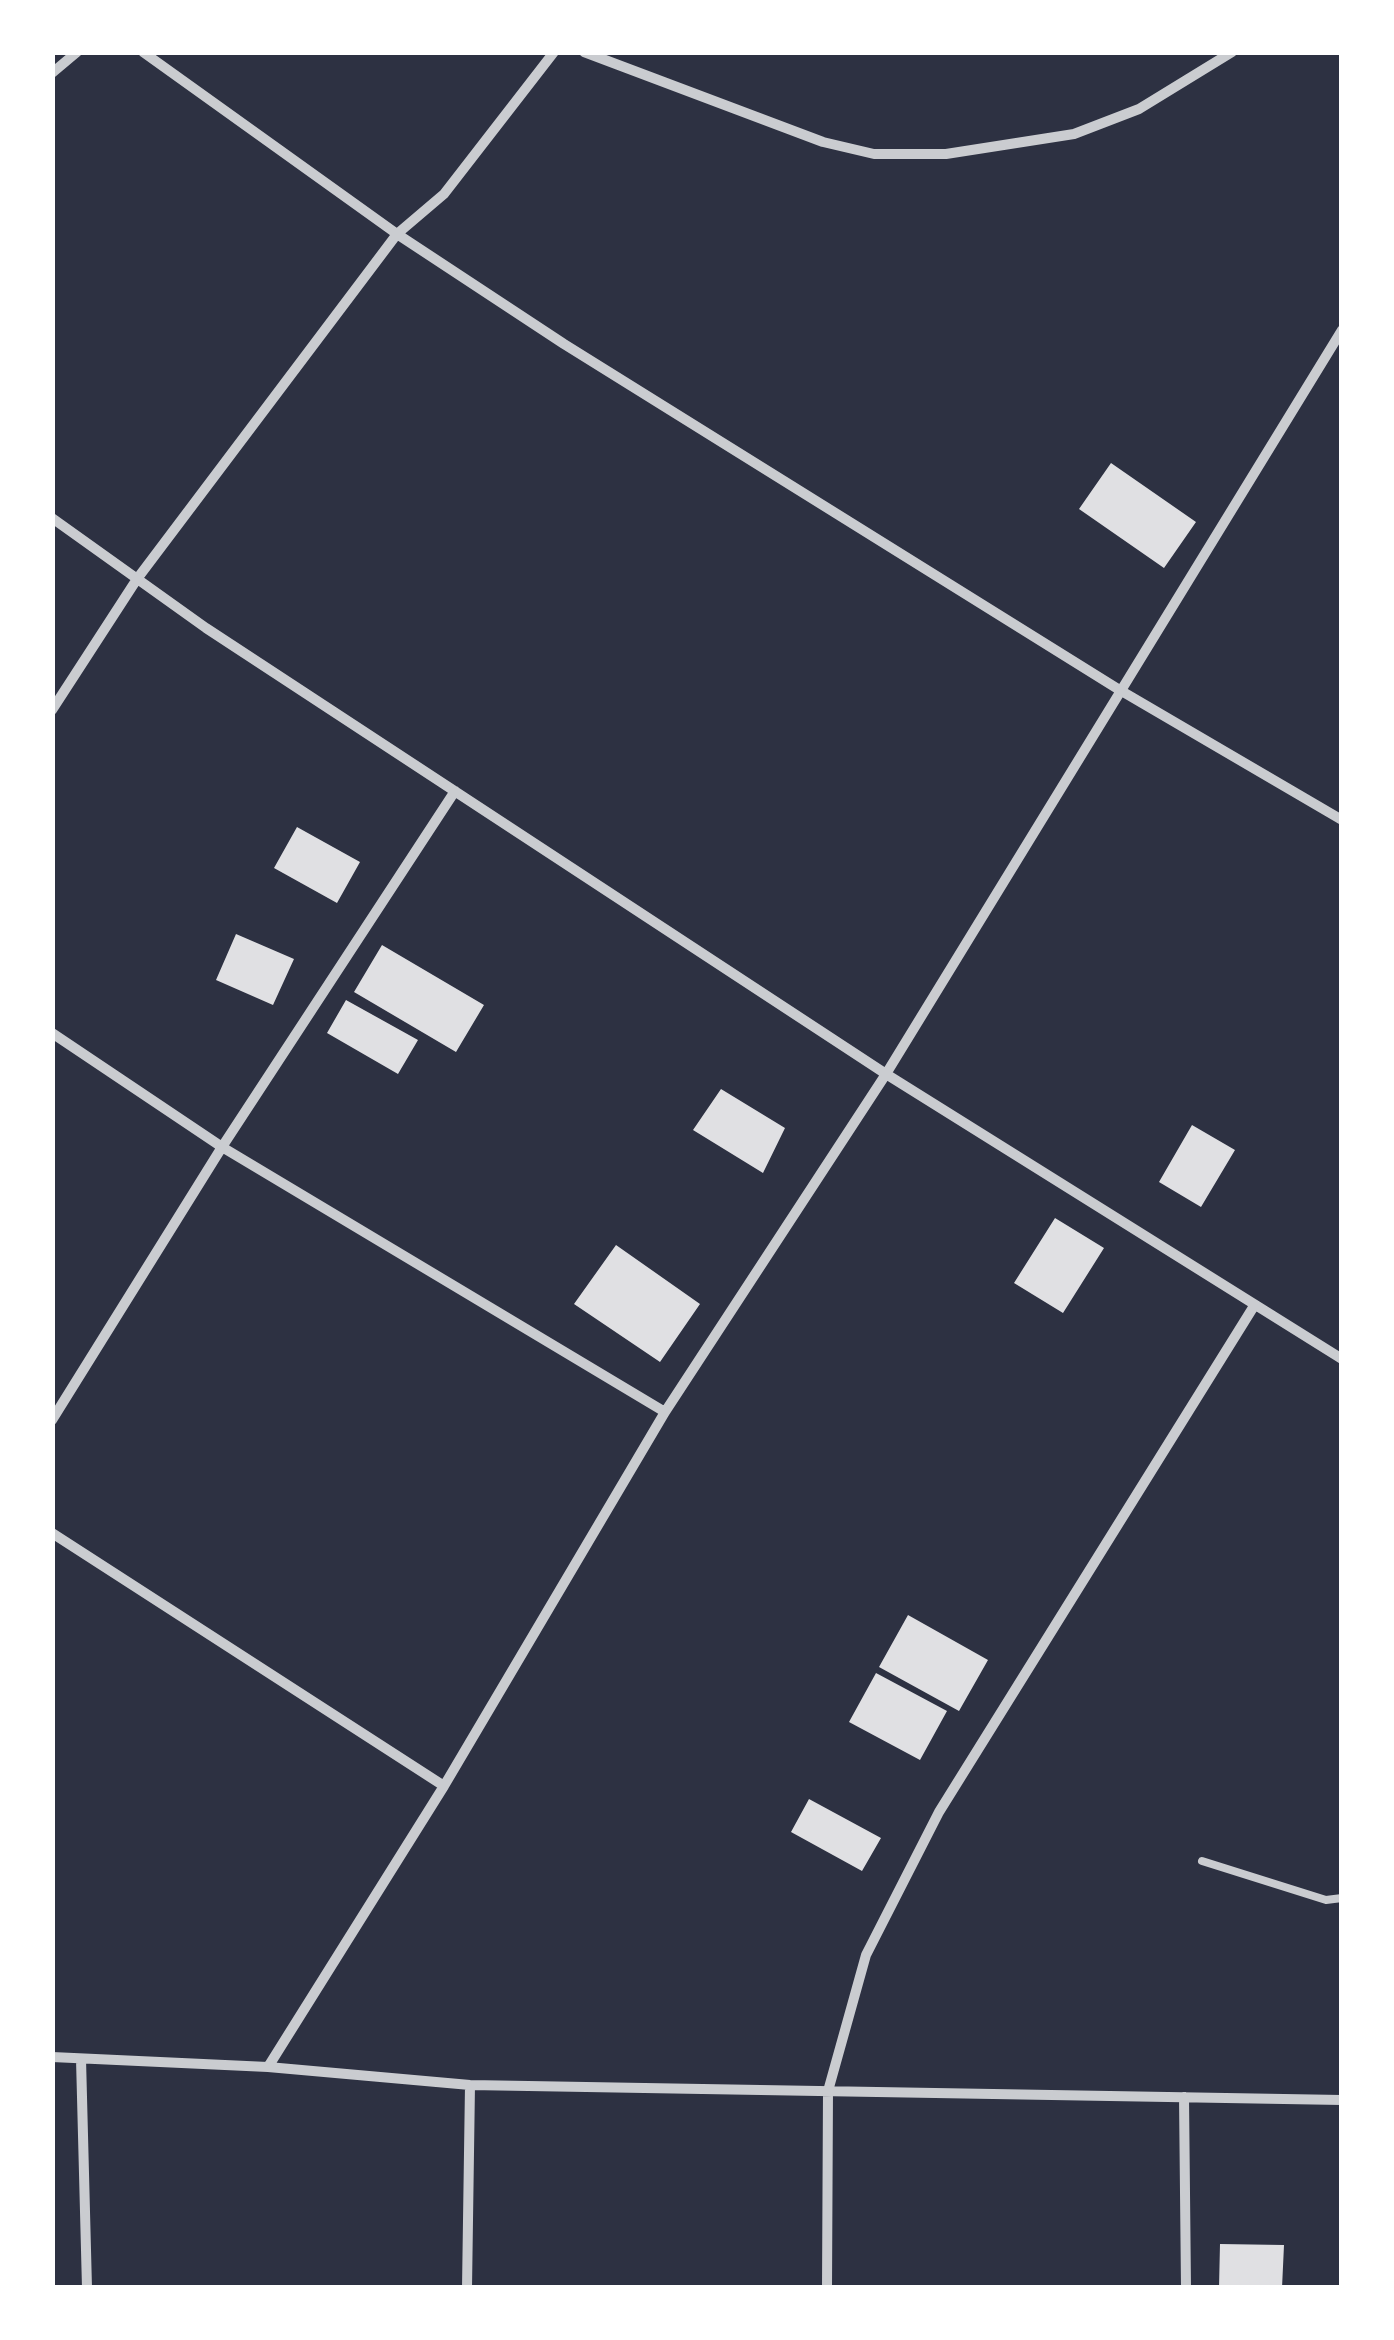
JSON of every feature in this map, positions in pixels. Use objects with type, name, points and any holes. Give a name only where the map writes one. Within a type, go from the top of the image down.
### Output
[{"type":"street","points":[[52,73],[77,52]]},
{"type":"street","points":[[143,52],[397,234],[564,344],[1118,689],[1342,820]]},
{"type":"street","points":[[52,710],[138,579],[397,234],[444,194],[554,52]]},
{"type":"street","points":[[584,52],[823,142],[874,154],[946,154],[1074,134],[1139,109],[1232,52]]},
{"type":"street","points":[[268,2067],[444,1786],[665,1412],[886,1074],[1118,689],[1342,330]]},
{"type":"street","points":[[52,518],[455,791],[886,1074],[1342,1358]]},
{"type":"street","points":[[52,1420],[222,1147],[455,791]]},
{"type":"street","points":[[52,1033],[222,1147],[665,1412]]},
{"type":"street","points":[[827,2288],[828,2091],[866,1956],[938,1812],[1254,1306]]},
{"type":"street","points":[[52,1533],[444,1786]]},
{"type":"street","points":[[52,2057],[268,2067],[470,2085],[1342,2100]]},
{"type":"street","points":[[81,2058],[88,2288]]},
{"type":"street","points":[[467,2288],[470,2085]]},
{"type":"street","points":[[1184,2097],[1186,2288]]},
{"type":"lane","points":[[1202,1860],[1326,1900],[1342,1898]]},
{"type":"building","points":[[1111,463],[1196,522],[1164,568],[1079,509]]},
{"type":"building","points":[[297,827],[360,862],[337,903],[274,868]]},
{"type":"building","points":[[236,934],[294,959],[273,1005],[216,980]]},
{"type":"building","points":[[382,945],[484,1005],[456,1052],[354,992]]},
{"type":"building","points":[[346,1000],[418,1040],[398,1074],[327,1033]]},
{"type":"building","points":[[721,1089],[785,1128],[763,1173],[693,1130]]},
{"type":"building","points":[[1192,1125],[1235,1150],[1201,1207],[1159,1182]]},
{"type":"building","points":[[1055,1218],[1104,1248],[1063,1313],[1014,1283]]},
{"type":"building","points":[[616,1245],[700,1304],[660,1362],[574,1304]]},
{"type":"building","points":[[908,1615],[988,1660],[959,1711],[879,1667]]},
{"type":"building","points":[[876,1673],[947,1711],[920,1760],[849,1722]]},
{"type":"building","points":[[809,1799],[881,1838],[862,1871],[791,1832]]},
{"type":"building","points":[[1220,2244],[1284,2245],[1282,2288],[1219,2288]]}]
